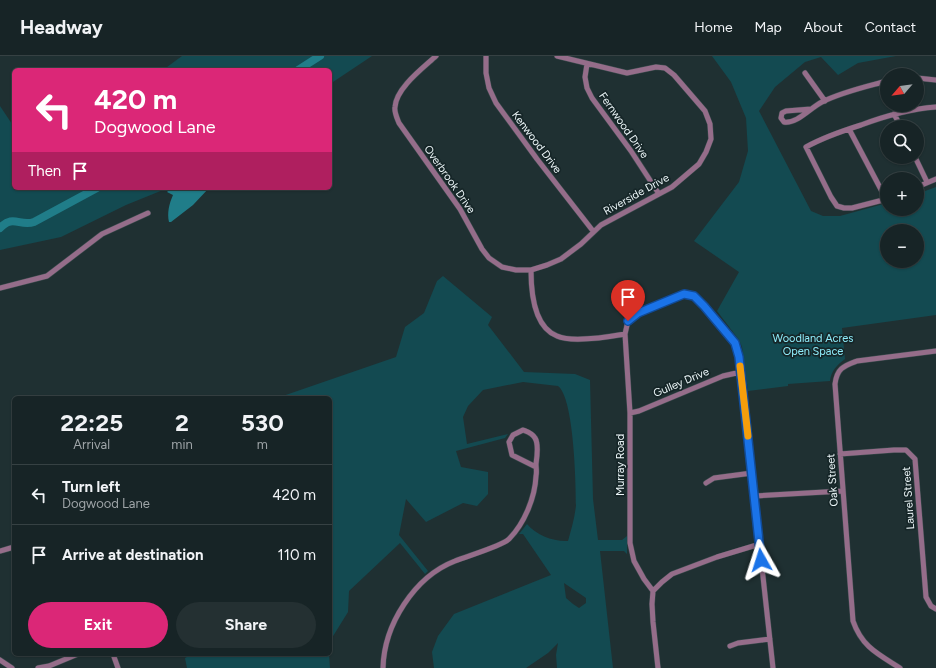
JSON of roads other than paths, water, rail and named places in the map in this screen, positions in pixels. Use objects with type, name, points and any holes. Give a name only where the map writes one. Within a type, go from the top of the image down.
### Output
[{"type":"street","name":"Overbrook Drive","points":[[436,56],[403,87],[396,100],[394,108],[399,123],[460,209],[482,249],[489,258],[502,267],[516,270],[531,270],[561,259],[581,244],[593,231]]},
{"type":"street","name":"Kenwood Drive","points":[[486,56],[486,73],[489,88],[496,103],[593,231]]},
{"type":"street","name":"Riverside Drive","points":[[557,56],[627,73],[656,67],[665,68],[674,75],[705,111],[710,124],[711,139],[699,164],[672,187],[615,217],[593,231]]},
{"type":"street","name":"Fernwood Drive","points":[[587,64],[585,77],[587,88],[592,98],[632,151],[659,194]]},
{"type":"street","points":[[805,73],[825,101]]},
{"type":"street","points":[[924,79],[936,80]]},
{"type":"street","points":[[811,109],[786,111],[782,113],[781,118],[784,122],[788,122],[811,109],[825,101],[856,89],[880,83]]},
{"type":"street","points":[[880,201],[852,208],[838,206],[831,198],[806,147],[824,138],[894,114],[936,107]]},
{"type":"street","points":[[894,114],[897,120]]},
{"type":"street","points":[[849,129],[880,188]]},
{"type":"street","points":[[918,164],[927,182]]},
{"type":"street","points":[[924,183],[936,179]]},
{"type":"street","points":[[0,288],[47,276],[102,234],[148,213]]},
{"type":"street","points":[[531,270],[531,282],[537,314],[546,328],[555,336],[564,338],[582,338],[625,334],[628,321],[638,313],[684,294],[694,296],[735,343],[741,372],[773,668]]},
{"type":"street","name":"Murray Road","points":[[625,334],[630,412],[630,543],[634,561],[653,591]]},
{"type":"street","name":"Oak Street","points":[[900,668],[870,648],[862,640],[855,626],[852,608],[840,454],[835,384],[836,375],[846,365],[857,361],[936,351]]},
{"type":"street","name":"Gulley Drive","points":[[630,412],[639,411],[723,376],[741,372]]},
{"type":"street","points":[[383,668],[383,656],[390,630],[402,608],[414,591],[437,571],[454,561],[507,541],[521,524],[532,498],[536,477],[536,467],[536,439],[531,432],[523,430],[513,434],[509,442],[512,455],[536,467]]},
{"type":"street","name":"Laurel Street","points":[[840,454],[906,450],[915,458],[926,597],[931,606],[936,609]]},
{"type":"street","points":[[706,483],[714,478],[752,473]]},
{"type":"street","points":[[755,496],[843,491]]},
{"type":"street","points":[[658,668],[653,622],[653,591],[672,574],[723,555],[760,544]]},
{"type":"street","points":[[0,551],[12,548]]},
{"type":"street","points":[[730,646],[738,643],[770,639]]},
{"type":"street","points":[[38,668],[49,666],[73,656]]},
{"type":"street","points":[[113,656],[118,668]]},
{"type":"street","points":[[0,660],[12,668]]},
{"type":"waterway","points":[[301,68],[320,56]]},
{"type":"waterway","points":[[0,228],[13,221],[25,223],[34,222],[93,190]]},
{"type":"park label","name":"Woodland Acres Open Space","points":[[813,344]]}]
